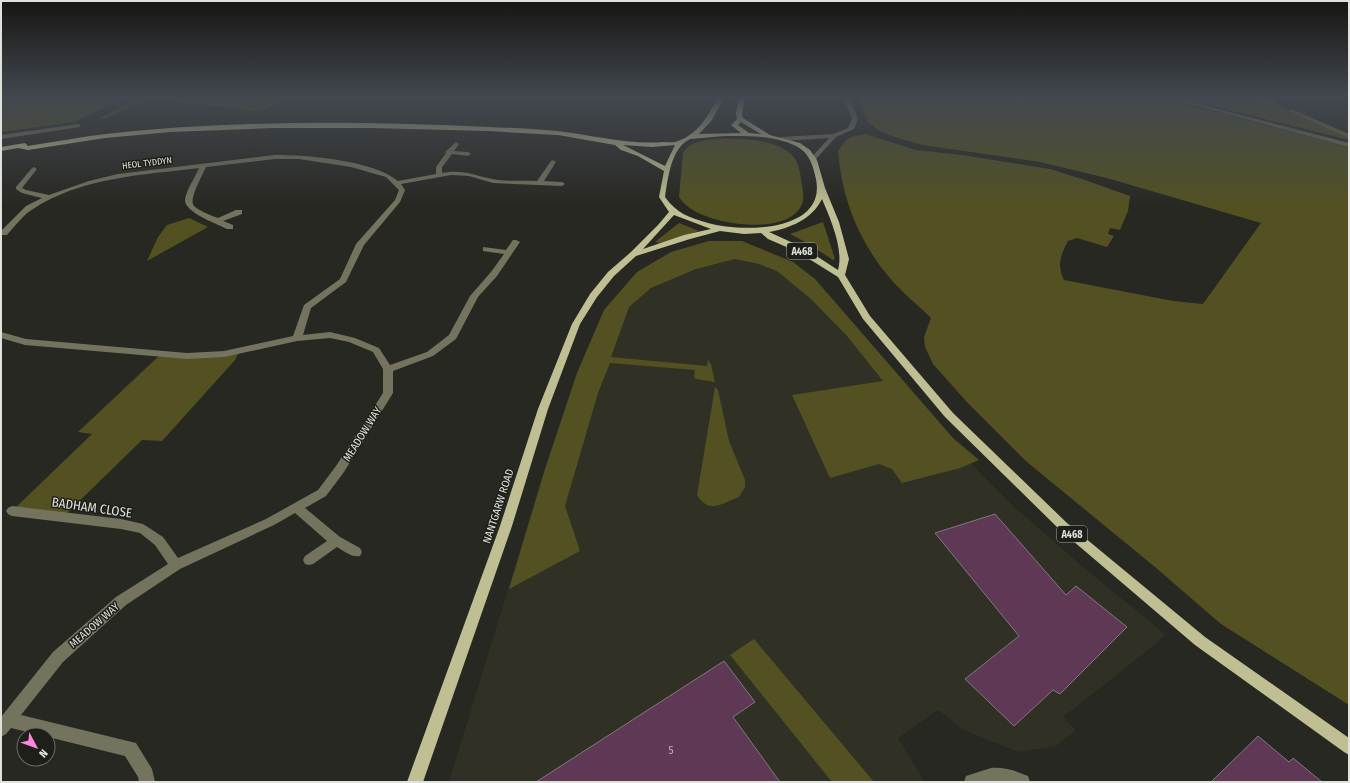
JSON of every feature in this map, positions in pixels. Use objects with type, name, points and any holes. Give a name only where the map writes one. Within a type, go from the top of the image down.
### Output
[{"type":"main road","points":[[1,149],[20,147],[28,148],[54,143],[121,135]]},
{"type":"main road","points":[[567,135],[617,143],[652,145],[681,143],[695,135]]},
{"type":"main road","points":[[693,137],[718,135]]},
{"type":"main road","points":[[737,135],[781,139],[798,146],[814,159],[822,189],[835,222],[845,258],[841,275]]},
{"type":"main road","points":[[767,135],[771,137]]},
{"type":"main road","points":[[617,143],[624,149],[640,155],[668,170]]},
{"type":"main road","points":[[681,143],[672,155],[662,197],[673,212],[698,224],[722,229],[753,232],[777,228],[802,218],[815,206],[822,189]]},
{"type":"main road","name":"NANTGARW ROAD","points":[[415,782],[506,526],[543,409],[576,324],[593,296],[611,274],[661,227],[673,212]]},
{"type":"main road","name":"NANTGARW ROAD","points":[[634,254],[687,237],[722,229]]},
{"type":"main road","name":"A468","points":[[762,230],[771,237],[801,250],[841,275],[866,317],[948,415],[1063,526],[1200,641],[1349,747]]},
{"type":"street","points":[[1,136],[12,135]]},
{"type":"street","points":[[781,139],[838,135]]},
{"type":"street","points":[[1309,135],[1349,145]]},
{"type":"street","points":[[814,159],[834,136]]},
{"type":"street","points":[[439,174],[439,167],[448,152],[456,144]]},
{"type":"street","points":[[448,152],[468,154]]},
{"type":"street","name":"HEOL TYDDYN","points":[[2,235],[29,208],[49,197],[92,182],[118,176],[275,157],[299,157],[352,165],[388,176],[397,183]]},
{"type":"street","points":[[539,183],[553,162]]},
{"type":"street","points":[[203,166],[189,198],[189,204],[194,209],[230,228]]},
{"type":"street","points":[[34,169],[18,188],[24,192],[49,197]]},
{"type":"street","points":[[297,338],[307,308],[343,280],[360,244],[398,201],[402,190],[397,183],[439,174],[470,174],[493,181],[562,184]]},
{"type":"street","points":[[217,221],[239,212]]},
{"type":"street","points":[[1,335],[25,342],[187,356],[224,354],[297,338],[330,335],[352,340],[376,350],[388,369],[430,354],[453,337],[474,296],[494,274],[516,242]]},
{"type":"street","points":[[486,249],[509,252]]},
{"type":"street","name":"MEADOW WAY","points":[[5,725],[58,657],[121,600],[176,565],[270,522],[322,493],[340,469],[388,393],[388,369]]},
{"type":"street","points":[[297,508],[336,542],[356,552]]},
{"type":"street","name":"BADHAM CLOSE","points":[[12,511],[121,524],[142,529],[159,541],[176,565]]},
{"type":"street","points":[[309,560],[336,542]]},
{"type":"street","points":[[5,725],[130,749],[146,775],[147,782]]},
{"type":"street","points":[[972,782],[986,776],[996,775],[1015,778],[1022,782]]},
{"type":"shaded area","points":[[867,135],[916,150],[962,155],[1050,169],[1130,196],[1128,211],[1120,230],[1110,228],[1108,234],[1114,236],[1107,247],[1077,238],[1068,241],[1060,260],[1064,280],[1173,301],[1203,304],[1261,223],[1107,178],[1040,162],[923,145],[889,135],[1301,135],[1349,147],[1349,705],[1221,624],[1155,567],[1027,462],[966,401],[933,364],[925,347],[924,337],[931,318],[889,277],[878,263],[860,234],[853,218],[843,186],[838,151],[845,141],[851,137]]},
{"type":"shaded area","points":[[1327,135],[1346,135],[1349,136],[1349,140]]},
{"type":"shaded area","points":[[705,140],[758,140],[775,145],[791,154],[798,166],[803,192],[802,204],[796,213],[787,219],[776,223],[751,225],[718,220],[686,206],[679,197],[683,153],[690,145],[695,143]]},
{"type":"shaded area","points":[[189,218],[208,227],[147,261],[158,237],[167,225]]},
{"type":"shaded area","points":[[823,222],[835,259],[833,260],[809,244],[790,234]]},
{"type":"shaded area","points":[[679,223],[699,231],[660,243],[655,242]]},
{"type":"shaded area","points":[[709,241],[742,241],[793,262],[815,279],[953,438],[979,460],[960,468],[902,483],[892,469],[879,464],[830,478],[792,395],[883,381],[847,336],[811,299],[777,271],[759,264],[735,259],[696,269],[651,288],[629,307],[611,357],[707,366],[708,360],[711,364],[715,382],[696,379],[694,377],[695,370],[610,363],[598,393],[565,506],[580,551],[509,589],[545,469],[577,373],[604,310],[637,272],[671,252]]},
{"type":"shaded area","points":[[710,243],[797,273],[951,443],[1015,508],[1090,573],[1165,634],[1157,643],[1063,717],[1076,730],[1056,746],[1018,752],[964,730],[938,710],[898,738],[923,779],[923,782],[449,782],[545,469],[614,305]]},
{"type":"shaded area","points":[[240,350],[235,360],[162,441],[142,440],[63,517],[12,511],[92,434],[78,432],[161,354],[187,356]]},
{"type":"shaded area","points":[[715,387],[718,390],[729,441],[745,480],[745,487],[739,497],[716,506],[711,506],[702,501],[697,495]]},
{"type":"shaded area","points":[[754,639],[874,782],[832,782],[730,655]]},
{"type":"building","points":[[995,514],[1066,595],[1076,586],[1127,627],[1060,694],[1053,690],[1014,726],[965,679],[1019,636],[935,533]]},
{"type":"building","points":[[724,661],[755,702],[733,717],[780,782],[536,782]]},
{"type":"building","points":[[1258,736],[1289,762],[1293,758],[1322,782],[1211,782]]}]
